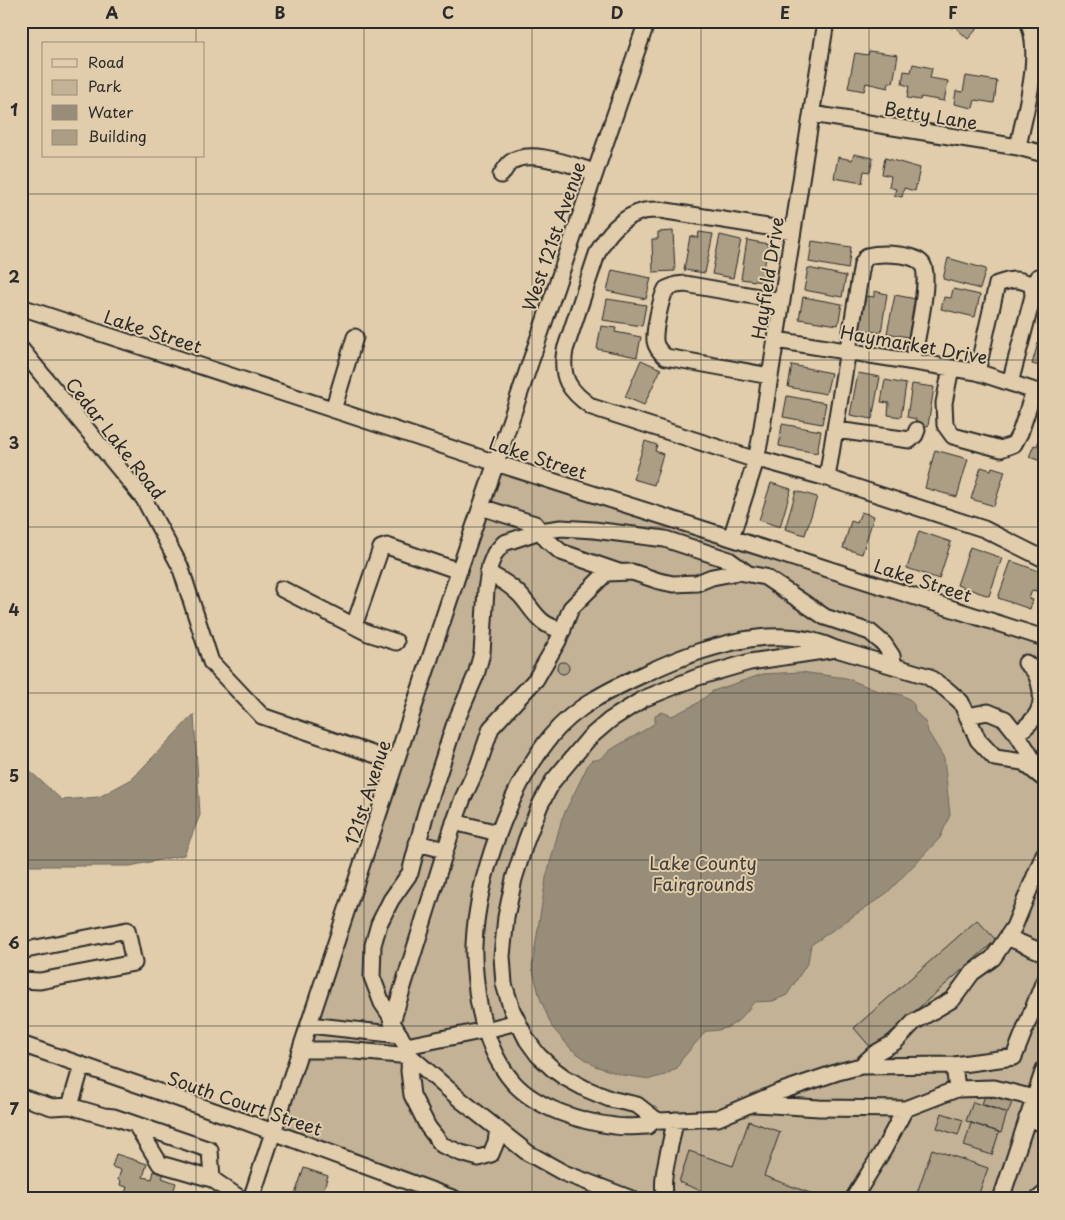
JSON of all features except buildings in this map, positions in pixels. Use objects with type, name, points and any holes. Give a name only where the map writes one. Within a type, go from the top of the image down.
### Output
[{"type":"street","name":"West 121st Avenue","points":[[496,463],[647,21]]},
{"type":"street","name":"Hayfield Drive","points":[[731,538],[756,460],[826,21]]},
{"type":"street","points":[[1018,147],[1034,64],[1032,31],[1028,21]]},
{"type":"street","name":"Betty Lane","points":[[812,114],[1018,147],[1044,154]]},
{"type":"street","points":[[501,175],[511,162],[524,158],[544,158],[595,172]]},
{"type":"street","points":[[793,231],[660,210],[644,211],[629,217],[614,228],[604,240],[597,254],[565,350],[564,374],[569,387],[579,398],[592,407],[756,460],[827,478],[984,529],[1044,558]]},
{"type":"street","points":[[827,478],[862,264],[867,256],[876,254],[902,255],[920,261],[924,267],[924,287],[913,361]]},
{"type":"street","points":[[1010,383],[1033,296],[1032,285],[1038,277],[1044,275]]},
{"type":"street","points":[[977,372],[997,284],[1010,279],[1032,285]]},
{"type":"street","points":[[770,376],[666,358],[659,351],[655,341],[661,297],[666,289],[685,284],[782,301]]},
{"type":"street","name":"Lake Street","points":[[21,308],[496,463],[1044,638]]},
{"type":"street","points":[[333,410],[356,337]]},
{"type":"street","name":"Haymarket Drive","points":[[776,340],[977,372],[1039,393]]},
{"type":"street","name":"Cedar Lake Road","points":[[21,349],[144,499],[180,566],[211,662],[262,716],[396,762]]},
{"type":"street","points":[[951,368],[944,403],[945,425],[954,436],[1001,449],[1014,444],[1039,393]]},
{"type":"street","points":[[836,430],[910,440],[917,430]]},
{"type":"street","name":"121st Avenue","points":[[252,1199],[496,463]]},
{"type":"street","points":[[481,507],[535,524],[547,540],[562,552],[620,572]]},
{"type":"street","points":[[632,1199],[564,1174],[528,1153],[462,1101],[405,1046],[382,1003],[372,977],[373,945],[379,924],[391,900],[410,873],[417,842],[454,726],[476,675],[482,654],[488,574],[495,553],[504,543],[540,531],[561,528],[594,530],[665,540],[729,560],[747,573]]},
{"type":"street","points":[[354,626],[381,548],[387,546],[459,571]]},
{"type":"street","points":[[392,1022],[462,798],[478,766],[491,728],[536,679],[563,630],[570,608],[606,573],[632,572],[673,584],[697,583],[712,577],[739,572],[765,577],[825,616],[870,632],[884,644],[892,656],[894,666]]},
{"type":"street","points":[[488,574],[504,582],[520,596],[539,620],[552,628],[563,630]]},
{"type":"street","points":[[282,590],[368,633],[396,642]]},
{"type":"street","points":[[655,1119],[648,1126],[616,1126],[552,1109],[538,1102],[513,1082],[491,1046],[482,1018],[474,974],[474,946],[480,900],[498,833],[529,770],[552,736],[568,719],[594,698],[687,656],[711,648],[758,638],[780,636],[800,638],[819,641],[836,649],[927,676],[961,702],[978,740],[995,758],[1024,762],[1041,778]]},
{"type":"street","points":[[836,649],[750,662],[695,678],[643,699],[610,720],[589,738],[553,781],[537,814],[514,879],[506,917],[503,946],[504,984],[517,1022],[538,1056],[564,1077],[586,1090],[610,1099],[637,1105],[660,1121],[718,1118],[752,1103],[838,1072],[861,1066],[954,1065],[1014,1057],[1044,981]]},
{"type":"street","points":[[1017,734],[1039,712],[1043,696],[1035,670],[1026,663]]},
{"type":"street","points":[[637,678],[643,699]]},
{"type":"street","points":[[968,716],[988,712],[1006,719],[1035,762],[1041,778]]},
{"type":"street","points":[[454,822],[498,833]]},
{"type":"street","points":[[417,842],[445,850]]},
{"type":"street","points":[[861,1066],[874,1054],[895,1042],[914,1022],[952,999],[972,973],[993,958],[1014,927],[1044,854]]},
{"type":"street","points":[[21,951],[127,930],[134,963],[40,981],[21,980]]},
{"type":"street","points":[[1007,937],[1044,953]]},
{"type":"street","points":[[301,1050],[364,1051],[405,1046],[517,1022]]},
{"type":"street","points":[[309,1025],[405,1046]]},
{"type":"street","name":"South Court Street","points":[[21,1044],[273,1132],[455,1199]]},
{"type":"street","points":[[405,1046],[412,1095],[428,1127],[442,1145],[460,1153],[479,1158],[491,1154],[496,1142],[498,1129]]},
{"type":"street","points":[[70,1106],[82,1065]]},
{"type":"street","points":[[954,1065],[957,1090]]},
{"type":"street","points":[[1001,1199],[1044,1069]]},
{"type":"street","points":[[752,1103],[818,1108],[905,1109],[957,1090],[994,1088],[1034,1098]]},
{"type":"street","points":[[21,1097],[52,1107],[70,1106],[104,1116],[114,1116],[210,1150],[212,1178]]},
{"type":"street","points":[[853,1199],[884,1150],[905,1109]]},
{"type":"street","points":[[1027,1118],[1044,1124]]},
{"type":"street","points":[[665,1199],[663,1191],[664,1172],[673,1137],[675,1120]]},
{"type":"street","points":[[136,1125],[160,1164],[212,1178],[241,1199]]},
{"type":"street","points":[[1038,1199],[1044,1194]]},
{"type":"green space","name":"Lake County Fairgrounds","points":[[496,463],[1044,639],[1044,1199],[454,1199],[269,1133]]},
{"type":"water","points":[[801,672],[846,678],[878,691],[902,695],[909,699],[914,705],[915,711],[926,723],[928,732],[944,758],[950,815],[940,838],[887,893],[811,945],[808,962],[787,995],[773,1001],[754,1002],[734,1024],[715,1031],[706,1031],[682,1059],[677,1068],[665,1075],[650,1079],[622,1075],[595,1066],[571,1049],[552,1027],[540,998],[532,967],[546,878],[562,818],[589,763],[592,760],[601,758],[609,751],[655,723],[655,715],[662,712],[672,716],[696,704],[713,691],[763,674]]},
{"type":"water","points":[[194,714],[200,815],[184,855],[130,866],[21,866],[21,763],[62,800],[99,797],[132,779]]}]
